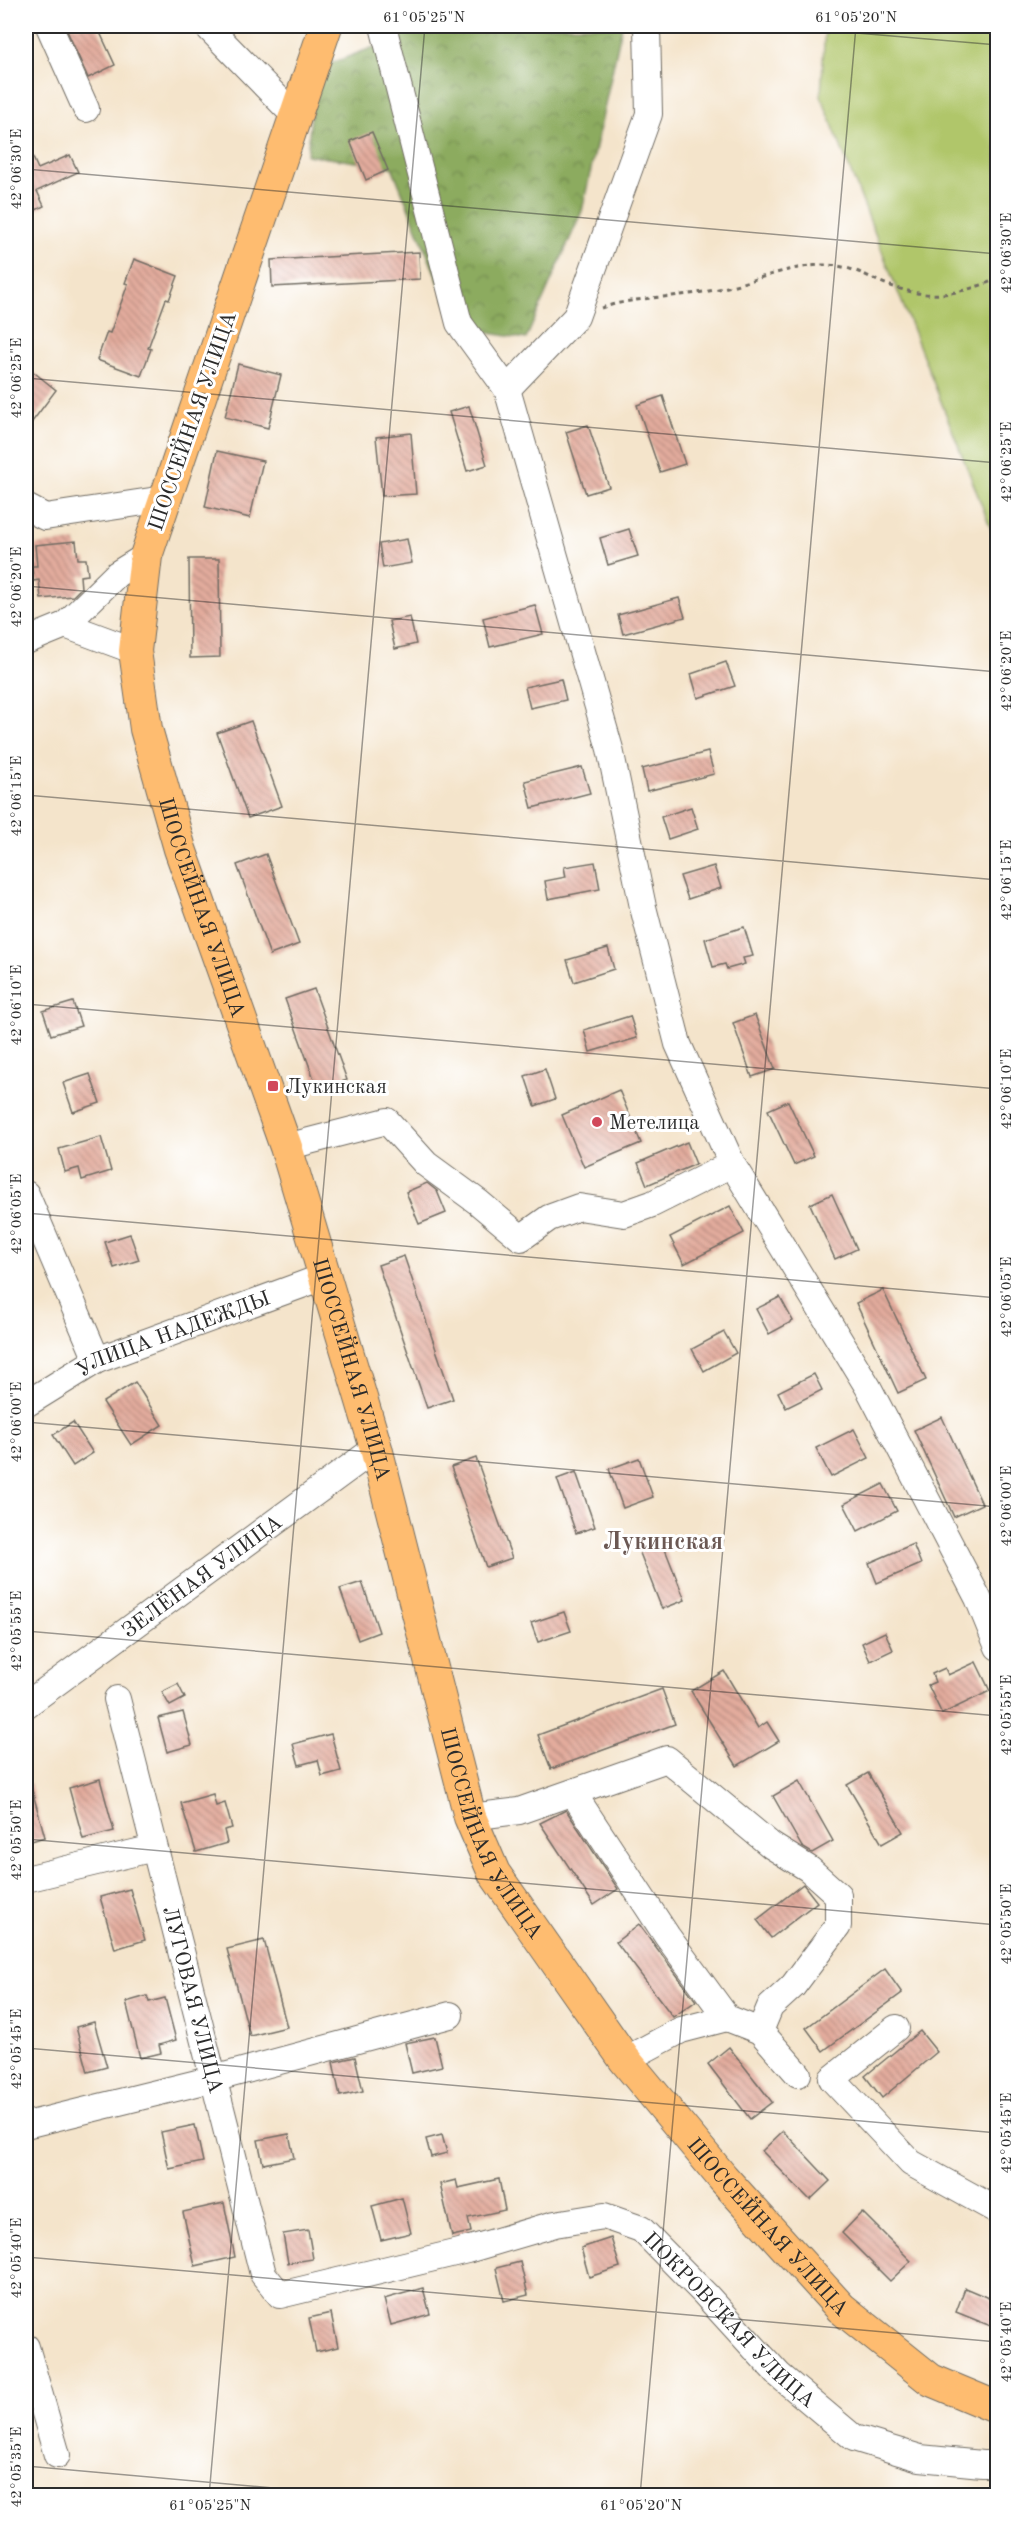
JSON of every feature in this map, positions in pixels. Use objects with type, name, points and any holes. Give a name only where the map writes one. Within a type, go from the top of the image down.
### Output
[{"type":"main road","name":"ШОССЕЙНАЯ УЛИЦА","points":[[326,26],[146,556],[135,651],[146,729],[180,849],[286,1147],[326,1276],[376,1448],[470,1817],[494,1873],[625,2060],[723,2178],[841,2307],[931,2380],[998,2408]]},
{"type":"street","points":[[50,26],[86,109]]},
{"type":"street","points":[[207,26],[295,116]]},
{"type":"street","points":[[383,26],[459,323],[507,389],[610,749],[644,907],[678,1044],[732,1164],[868,1387],[978,1598],[998,1647]]},
{"type":"street","points":[[507,389],[576,317],[650,114],[647,26]]},
{"type":"street","points":[[26,507],[45,517],[164,499]]},
{"type":"street","points":[[26,641],[65,625],[117,574],[146,556]]},
{"type":"street","points":[[65,625],[135,651]]},
{"type":"street","points":[[286,1147],[387,1121],[426,1164],[478,1202],[521,1238],[549,1218],[579,1207],[624,1214],[652,1204],[732,1164]]},
{"type":"street","points":[[26,1194],[97,1360]]},
{"type":"street","name":"УЛИЦА НАДЕЖДЫ","points":[[26,1404],[97,1360],[326,1276]]},
{"type":"street","name":"ЗЕЛЁНАЯ УЛИЦА","points":[[26,1705],[376,1448]]},
{"type":"street","name":"ЛУГОВАЯ УЛИЦА","points":[[117,1699],[263,2274],[280,2295]]},
{"type":"street","points":[[470,1817],[519,1811],[667,1758],[772,1846],[809,1869],[838,1895],[838,1926],[794,1986],[771,2007],[760,2031]]},
{"type":"street","points":[[573,1793],[667,1936],[727,2018],[760,2031],[798,2074]]},
{"type":"street","points":[[26,1879],[154,1848]]},
{"type":"street","points":[[26,2125],[213,2079],[450,2015]]},
{"type":"street","points":[[625,2060],[681,2031],[727,2018]]},
{"type":"street","points":[[896,2028],[832,2079],[911,2163],[998,2211]]},
{"type":"street","name":"ПОКРОВСКАЯ УЛИЦА","points":[[280,2295],[467,2250],[555,2224],[604,2216],[641,2229],[705,2294],[779,2375],[854,2438],[921,2458],[998,2464]]},
{"type":"street","points":[[26,2347],[57,2455]]},
{"type":"path","points":[[576,317],[617,303],[692,294],[806,267],[826,265],[845,267],[916,294],[941,295],[971,290],[998,279]]},
{"type":"green space","points":[[392,26],[622,26],[582,211],[526,339],[457,328],[392,167],[307,155],[316,69],[395,39]]},
{"type":"green space","points":[[825,26],[997,26],[997,544],[821,96]]},
{"type":"building","points":[[65,26],[97,26],[115,65],[88,78]]},
{"type":"building","points":[[372,132],[388,170],[366,180],[350,141]]},
{"type":"building","points":[[26,142],[38,169],[70,155],[78,172],[37,191],[44,206],[26,215]]},
{"type":"building","points":[[419,252],[420,279],[272,287],[271,260]]},
{"type":"building","points":[[134,259],[178,276],[169,300],[166,299],[148,348],[151,349],[141,376],[97,360],[107,332],[110,333],[128,284],[125,283]]},
{"type":"building","points":[[238,364],[281,375],[268,428],[225,417]]},
{"type":"building","points":[[26,366],[56,390],[26,430]]},
{"type":"building","points":[[663,396],[685,464],[660,472],[637,405]]},
{"type":"building","points":[[469,406],[487,465],[467,471],[449,412]]},
{"type":"building","points":[[588,425],[609,487],[586,494],[566,432]]},
{"type":"building","points":[[411,433],[416,494],[382,496],[376,437]]},
{"type":"building","points":[[217,451],[263,461],[250,518],[205,507]]},
{"type":"building","points":[[629,529],[638,556],[608,565],[600,538]]},
{"type":"building","points":[[407,539],[412,563],[383,568],[379,544]]},
{"type":"building","points":[[76,541],[78,559],[86,559],[88,575],[80,576],[81,588],[73,596],[41,599],[39,580],[33,581],[32,566],[37,566],[35,545]]},
{"type":"building","points":[[189,559],[219,559],[220,657],[190,658]]},
{"type":"building","points":[[679,598],[685,617],[623,634],[618,615]]},
{"type":"building","points":[[535,605],[543,634],[490,647],[483,618]]},
{"type":"building","points":[[410,617],[416,644],[395,649],[389,621]]},
{"type":"building","points":[[726,662],[735,686],[698,698],[691,674]]},
{"type":"building","points":[[561,679],[566,700],[530,708],[525,687]]},
{"type":"building","points":[[251,721],[282,806],[248,818],[217,733]]},
{"type":"building","points":[[708,752],[714,774],[647,791],[642,769]]},
{"type":"building","points":[[582,767],[590,793],[532,808],[525,781]]},
{"type":"building","points":[[691,807],[698,829],[668,839],[661,817]]},
{"type":"building","points":[[266,854],[299,944],[270,955],[237,865]]},
{"type":"building","points":[[595,862],[600,889],[548,899],[545,881],[566,877],[564,867]]},
{"type":"building","points":[[714,866],[721,888],[688,899],[680,876]]},
{"type":"building","points":[[744,927],[753,956],[743,958],[745,964],[727,969],[725,964],[713,967],[705,939]]},
{"type":"building","points":[[608,948],[614,969],[574,982],[567,960]]},
{"type":"building","points":[[314,989],[347,1080],[318,1090],[285,999]]},
{"type":"building","points":[[73,1002],[81,1026],[51,1035],[43,1011]]},
{"type":"building","points":[[755,1015],[775,1069],[752,1077],[733,1023]]},
{"type":"building","points":[[630,1016],[637,1038],[590,1052],[584,1030]]},
{"type":"building","points":[[545,1069],[555,1099],[535,1106],[525,1076]]},
{"type":"building","points":[[90,1074],[100,1103],[73,1112],[63,1083]]},
{"type":"building","points":[[619,1090],[641,1143],[584,1167],[562,1115]]},
{"type":"building","points":[[788,1101],[814,1156],[794,1165],[768,1110]]},
{"type":"building","points":[[101,1137],[111,1171],[82,1180],[79,1168],[65,1172],[59,1149]]},
{"type":"building","points":[[687,1142],[696,1164],[647,1185],[638,1163]]},
{"type":"building","points":[[427,1183],[437,1191],[446,1213],[419,1224],[406,1192]]},
{"type":"building","points":[[832,1194],[857,1249],[835,1259],[810,1204]]},
{"type":"building","points":[[730,1206],[744,1233],[684,1264],[670,1237]]},
{"type":"building","points":[[130,1234],[139,1260],[114,1268],[105,1242]]},
{"type":"building","points":[[404,1256],[453,1399],[427,1408],[378,1265]]},
{"type":"building","points":[[883,1290],[926,1380],[898,1393],[856,1303]]},
{"type":"building","points":[[780,1297],[793,1321],[769,1334],[756,1309]]},
{"type":"building","points":[[724,1332],[736,1353],[704,1371],[692,1349]]},
{"type":"building","points":[[814,1374],[822,1390],[786,1408],[778,1392]]},
{"type":"building","points":[[135,1382],[162,1425],[131,1445],[103,1402]]},
{"type":"building","points":[[942,1417],[982,1504],[954,1517],[914,1430]]},
{"type":"building","points":[[73,1422],[93,1453],[73,1466],[53,1435]]},
{"type":"building","points":[[854,1429],[869,1458],[831,1477],[816,1448]]},
{"type":"building","points":[[476,1458],[512,1558],[486,1567],[451,1467]]},
{"type":"building","points":[[639,1458],[653,1497],[623,1508],[609,1469]]},
{"type":"building","points":[[576,1472],[595,1527],[576,1533],[557,1479]]},
{"type":"building","points":[[883,1484],[897,1511],[858,1531],[844,1504]]},
{"type":"building","points":[[661,1539],[685,1600],[662,1609],[638,1548]]},
{"type":"building","points":[[913,1544],[921,1564],[877,1583],[869,1563]]},
{"type":"building","points":[[362,1582],[379,1632],[358,1640],[340,1589]]},
{"type":"building","points":[[564,1612],[571,1631],[538,1642],[531,1623]]},
{"type":"building","points":[[885,1632],[893,1650],[870,1661],[862,1643]]},
{"type":"building","points":[[976,1662],[990,1691],[942,1714],[928,1685],[935,1682],[932,1674],[945,1668],[948,1675]]},
{"type":"building","points":[[724,1671],[758,1728],[767,1722],[779,1741],[737,1766],[691,1691]]},
{"type":"building","points":[[178,1684],[185,1698],[170,1706],[162,1692]]},
{"type":"building","points":[[662,1689],[675,1724],[551,1769],[538,1735]]},
{"type":"building","points":[[183,1712],[192,1745],[167,1752],[158,1718]]},
{"type":"building","points":[[331,1734],[341,1771],[322,1776],[318,1760],[299,1765],[293,1744]]},
{"type":"building","points":[[868,1773],[903,1832],[882,1844],[847,1785]]},
{"type":"building","points":[[100,1779],[114,1831],[83,1839],[69,1788]]},
{"type":"building","points":[[799,1781],[833,1841],[812,1853],[802,1847],[773,1796]]},
{"type":"building","points":[[26,1783],[30,1783],[45,1837],[28,1842],[26,1833]]},
{"type":"building","points":[[213,1794],[216,1806],[225,1803],[232,1828],[224,1830],[227,1843],[196,1852],[181,1803]]},
{"type":"building","points":[[566,1810],[618,1889],[594,1905],[540,1823]]},
{"type":"building","points":[[803,1884],[817,1902],[771,1938],[757,1920]]},
{"type":"building","points":[[130,1889],[145,1940],[115,1949],[100,1897]]},
{"type":"building","points":[[639,1924],[696,2001],[673,2017],[616,1942]]},
{"type":"building","points":[[264,1940],[287,2027],[250,2036],[227,1949]]},
{"type":"building","points":[[885,1969],[902,1993],[823,2051],[806,2028]]},
{"type":"building","points":[[147,1996],[149,2002],[165,1998],[176,2040],[159,2045],[161,2053],[140,2058],[126,2002]]},
{"type":"building","points":[[94,2022],[107,2067],[88,2072],[76,2027]]},
{"type":"building","points":[[920,2031],[937,2052],[882,2098],[865,2076]]},
{"type":"building","points":[[435,2037],[442,2066],[412,2073],[405,2043]]},
{"type":"building","points":[[729,2047],[772,2102],[750,2119],[708,2064]]},
{"type":"building","points":[[355,2057],[363,2091],[340,2096],[333,2062]]},
{"type":"building","points":[[195,2125],[203,2162],[169,2169],[161,2132]]},
{"type":"building","points":[[783,2131],[830,2181],[810,2200],[762,2151]]},
{"type":"building","points":[[289,2134],[294,2158],[263,2164],[258,2140]]},
{"type":"building","points":[[442,2135],[447,2153],[431,2157],[426,2139]]},
{"type":"building","points":[[499,2179],[505,2210],[468,2218],[471,2232],[452,2236],[440,2184],[456,2180],[458,2188]]},
{"type":"building","points":[[402,2198],[411,2233],[381,2240],[372,2206]]},
{"type":"building","points":[[224,2203],[235,2257],[195,2266],[183,2212]]},
{"type":"building","points":[[862,2212],[911,2261],[890,2281],[842,2233]]},
{"type":"building","points":[[308,2230],[313,2259],[288,2263],[283,2234]]},
{"type":"building","points":[[611,2238],[620,2267],[589,2277],[581,2248]]},
{"type":"building","points":[[520,2262],[528,2295],[504,2301],[496,2268]]},
{"type":"building","points":[[423,2288],[430,2314],[391,2325],[384,2299]]},
{"type":"building","points":[[965,2288],[998,2302],[998,2329],[956,2312]]},
{"type":"building","points":[[331,2313],[338,2347],[316,2352],[309,2318]]},
{"type":"place","name":"Лукинская","points":[[273,1086]]},
{"type":"place","name":"Метелица","points":[[597,1122]]},
{"type":"district","name":"Лукинская","points":[[663,1541]]}]
